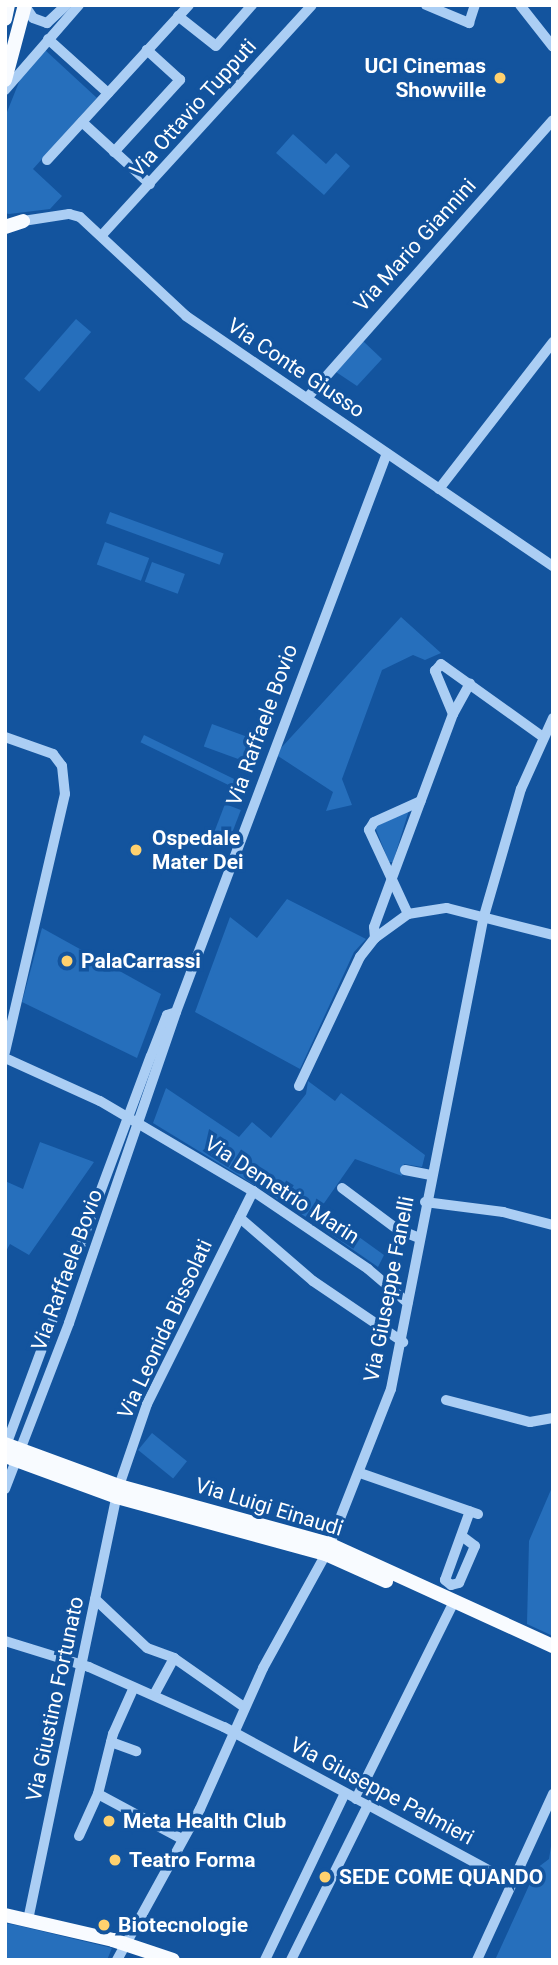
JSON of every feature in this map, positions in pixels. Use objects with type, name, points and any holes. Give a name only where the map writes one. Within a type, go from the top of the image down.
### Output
[{"type":"main road","points":[[5,19],[8,5]]},
{"type":"main road","points":[[5,46],[23,6]]},
{"type":"main road","points":[[5,80],[23,6]]},
{"type":"main road","points":[[5,218],[23,221]]},
{"type":"main road","points":[[5,227],[23,221]]},
{"type":"main road","name":"Via Luigi Einaudi","points":[[10,1450],[118,1491],[327,1549],[553,1656]]},
{"type":"main road","name":"Via Luigi Einaudi","points":[[452,1606],[553,1646]]},
{"type":"main road","points":[[5,1915],[173,1960]]},
{"type":"street","points":[[23,6],[33,18],[47,23],[66,5]]},
{"type":"street","points":[[5,90],[79,5]]},
{"type":"street","points":[[47,160],[189,5]]},
{"type":"street","points":[[178,16],[216,46],[252,5]]},
{"type":"street","name":"Via Ottavio Tupputi","points":[[102,235],[312,5]]},
{"type":"street","points":[[426,5],[469,23],[475,5]]},
{"type":"street","points":[[520,5],[553,47]]},
{"type":"street","points":[[48,39],[108,93]]},
{"type":"street","points":[[114,152],[180,80],[148,50]]},
{"type":"street","name":"Via Mario Giannini","points":[[307,398],[553,120]]},
{"type":"street","points":[[82,122],[150,184]]},
{"type":"street","name":"Via Conte Giusso","points":[[23,221],[69,214],[80,217],[186,316],[553,566]]},
{"type":"street","points":[[439,489],[553,342]]},
{"type":"street","name":"Via Raffaele Bovio","points":[[10,1450],[48,1378],[79,1296],[176,1012],[387,453]]},
{"type":"street","points":[[453,715],[436,666],[445,664],[543,737]]},
{"type":"street","points":[[375,938],[374,928],[391,878],[453,715],[470,683]]},
{"type":"street","points":[[446,697],[460,702]]},
{"type":"street","name":"Via Giuseppe Fanelli","points":[[117,1960],[183,1839],[244,1707],[327,1549],[360,1473],[403,1342],[429,1175],[484,916],[503,844],[543,737],[553,718]]},
{"type":"street","points":[[5,737],[53,754],[62,766],[65,794],[5,1052]]},
{"type":"street","points":[[408,914],[370,832],[371,824],[421,801]]},
{"type":"street","points":[[299,1086],[351,974],[375,938],[408,914],[447,908],[553,935]]},
{"type":"street","name":"Via Raffaele Bovio","points":[[10,1450],[34,1372],[123,1131],[167,1015],[176,1012]]},
{"type":"street","name":"Via Demetrio Marin","points":[[5,1058],[129,1116],[253,1191],[368,1269],[408,1303]]},
{"type":"street","points":[[100,1101],[123,1131]]},
{"type":"street","points":[[114,1157],[126,1161]]},
{"type":"street","points":[[405,1170],[429,1175]]},
{"type":"street","points":[[342,1188],[397,1229],[419,1238]]},
{"type":"street","name":"Via Leonida Bissolati","points":[[118,1491],[147,1404],[253,1191]]},
{"type":"street","points":[[425,1202],[503,1212],[553,1225]]},
{"type":"street","points":[[240,1218],[313,1281],[403,1342]]},
{"type":"street","points":[[64,1290],[79,1296]]},
{"type":"street","points":[[34,1372],[48,1378]]},
{"type":"street","points":[[446,1399],[530,1422],[553,1418]]},
{"type":"street","points":[[5,1489],[10,1450]]},
{"type":"street","points":[[360,1473],[474,1512],[463,1537]]},
{"type":"street","name":"Via Giustino Fortunato","points":[[28,1920],[118,1491]]},
{"type":"street","points":[[95,1599],[147,1648],[174,1658],[244,1707]]},
{"type":"street","points":[[356,1799],[452,1606]]},
{"type":"street","name":"Via Giuseppe Palmieri","points":[[5,1641],[154,1695],[233,1733],[512,1883]]},
{"type":"street","points":[[154,1695],[174,1658]]},
{"type":"street","points":[[79,1836],[98,1794],[111,1742],[134,1687]]},
{"type":"street","points":[[111,1742],[136,1752]]},
{"type":"street","points":[[265,1960],[345,1793]]},
{"type":"street","points":[[98,1794],[183,1839]]},
{"type":"street","points":[[477,1960],[553,1794]]},
{"type":"street","points":[[291,1960],[368,1805]]},
{"type":"shaded area","points":[[45,50],[97,98],[33,169],[62,196],[50,209],[9,214],[5,213],[5,117],[21,77]]},
{"type":"shaded area","points":[[293,134],[326,164],[336,153],[350,166],[324,195],[276,153]]},
{"type":"shaded area","points":[[76,319],[91,332],[39,392],[24,379]]},
{"type":"shaded area","points":[[363,341],[382,359],[357,386],[336,372]]},
{"type":"shaded area","points":[[110,512],[224,553],[220,565],[106,523]]},
{"type":"shaded area","points":[[105,542],[149,558],[141,581],[97,565]]},
{"type":"shaded area","points":[[152,562],[185,574],[178,594],[145,582]]},
{"type":"shaded area","points":[[401,617],[441,653],[425,660],[413,655],[382,670],[342,779],[352,805],[326,811],[333,792],[278,756],[281,748]]},
{"type":"shaded area","points":[[212,724],[258,741],[250,763],[204,747]]},
{"type":"shaded area","points":[[144,735],[247,785],[244,793],[140,742]]},
{"type":"shaded area","points":[[225,804],[241,810],[230,839],[214,833]]},
{"type":"shaded area","points":[[409,810],[393,862],[389,862],[375,827]]},
{"type":"shaded area","points":[[287,899],[366,939],[354,952],[300,1069],[195,1012],[230,917],[257,938]]},
{"type":"shaded area","name":"PalaCarrassi","points":[[42,928],[161,994],[137,1058],[22,1002]]},
{"type":"shaded area","points":[[308,1081],[335,1101],[341,1093],[425,1155],[422,1167],[404,1164],[402,1176],[355,1159],[320,1209],[384,1255],[378,1267],[297,1211],[153,1123],[166,1088],[239,1137],[252,1122],[271,1138],[306,1094]]},
{"type":"shaded area","points":[[40,1142],[94,1162],[29,1255],[10,1244],[5,1253],[5,1181],[23,1189]]},
{"type":"shaded area","points":[[152,1433],[187,1461],[173,1478],[138,1450]]},
{"type":"shaded area","points":[[553,1485],[553,1636],[527,1624],[529,1541]]},
{"type":"shaded area","points":[[553,1833],[553,1960],[495,1960],[537,1868],[549,1859]]},
{"type":"shaded area","points":[[5,1923],[112,1948],[107,1960],[7,1960]]},
{"type":"place","name":"UCI Cinemas Showville","points":[[500,78]]},
{"type":"place","name":"Ospedale Mater Dei","points":[[136,850]]},
{"type":"place","name":"PalaCarrassi","points":[[67,961]]},
{"type":"place","name":"Meta Health Club","points":[[109,1821]]},
{"type":"place","name":"Teatro Forma","points":[[115,1860]]},
{"type":"place","name":"SEDE COME QUANDO","points":[[325,1877]]},
{"type":"place","name":"Biotecnologie","points":[[104,1925]]}]
